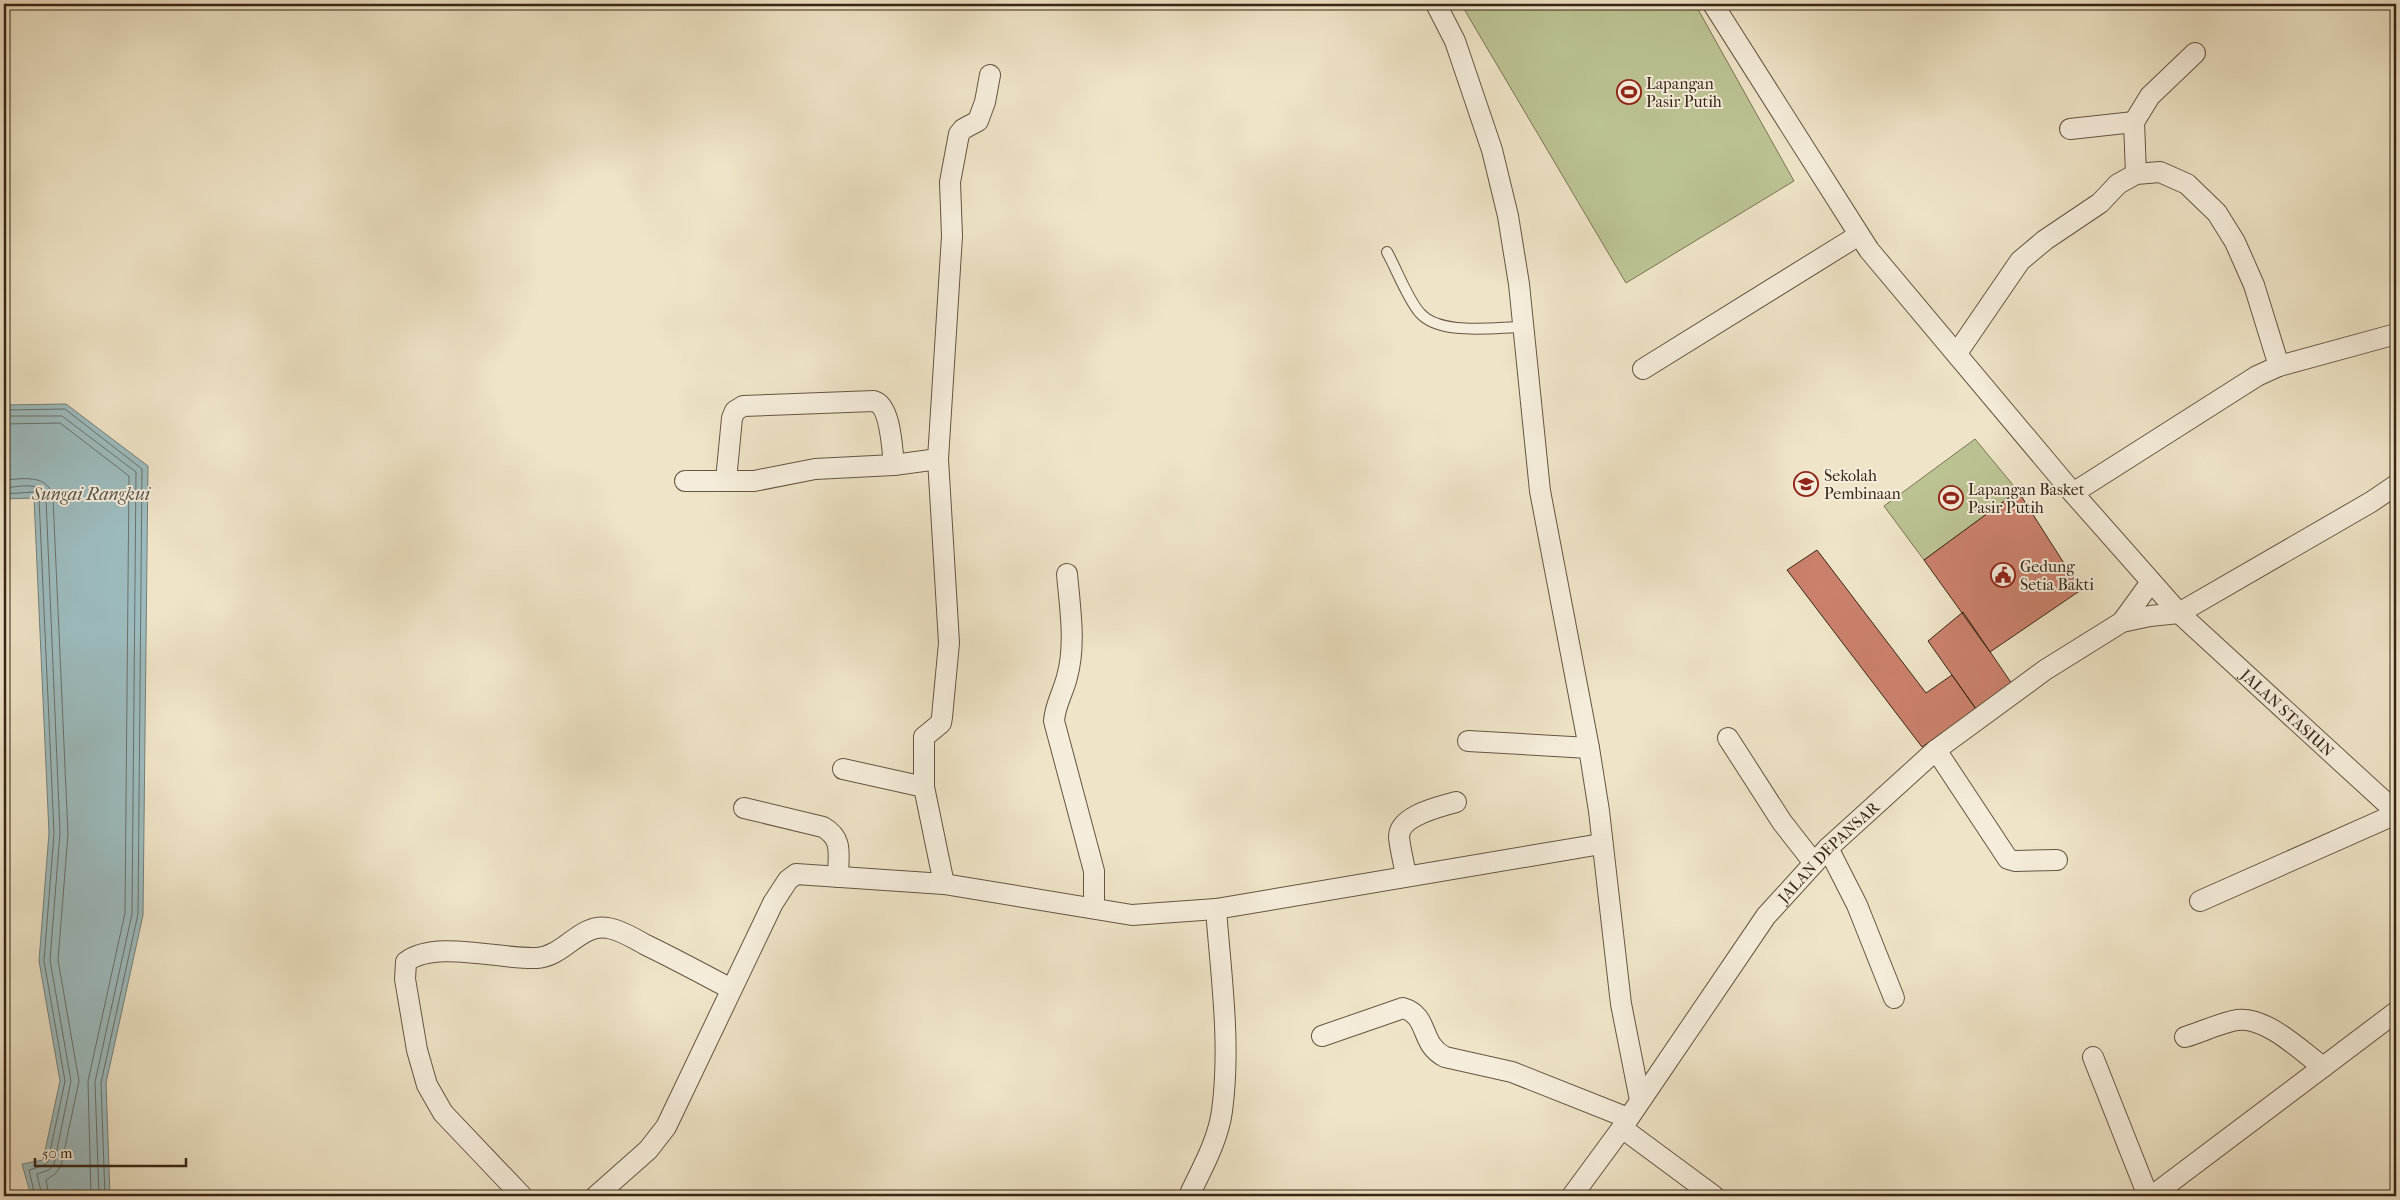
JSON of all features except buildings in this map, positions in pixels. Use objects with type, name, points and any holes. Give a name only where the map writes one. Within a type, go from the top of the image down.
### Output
[{"type":"street","points":[[1436,4],[1455,42],[1502,182],[1519,284],[1540,491],[1589,748],[1599,811],[1601,844],[1621,1004],[1640,1100]]},
{"type":"street","name":"JALAN STASIUN","points":[[1713,4],[1859,235],[1887,272],[2073,493],[2178,613],[2396,813]]},
{"type":"street","points":[[2136,174],[2134,122],[2150,96],[2195,53]]},
{"type":"street","points":[[944,884],[924,787],[924,737],[941,723],[949,643],[938,459],[952,236],[950,182],[958,138],[964,129],[978,121],[985,102],[990,75]]},
{"type":"street","points":[[2070,129],[2134,122]]},
{"type":"street","points":[[1957,353],[2020,261],[2045,240],[2100,203],[2118,184],[2136,174],[2160,172],[2187,184],[2217,213],[2235,242],[2254,285],[2279,366]]},
{"type":"street","points":[[1643,369],[1859,235]]},
{"type":"street","points":[[2073,493],[2257,376],[2279,366],[2396,334]]},
{"type":"street","points":[[726,480],[732,418],[735,411],[743,406],[880,402],[886,412],[894,465]]},
{"type":"street","points":[[685,481],[754,481],[815,469],[894,465],[938,459]]},
{"type":"street","points":[[2178,613],[2371,502],[2396,485]]},
{"type":"street","points":[[1068,574],[1072,644],[1067,678],[1055,709],[1054,721],[1094,871],[1094,908]]},
{"type":"street","points":[[2122,622],[2150,582]]},
{"type":"street","name":"JALAN DEPANSAR","points":[[1572,1196],[1625,1123],[1766,916],[1828,848],[1936,750],[2045,670],[2122,622],[2178,613]]},
{"type":"street","points":[[1728,738],[1782,822],[1814,863]]},
{"type":"street","points":[[1468,742],[1589,748]]},
{"type":"street","points":[[1936,750],[2008,859],[2015,861],[2057,860]]},
{"type":"street","points":[[842,769],[924,787]]},
{"type":"street","points":[[1406,876],[1399,835],[1401,828],[1420,813],[1456,802]]},
{"type":"street","points":[[744,808],[823,826],[833,832],[838,842],[838,877]]},
{"type":"street","points":[[2200,901],[2396,813]]},
{"type":"street","points":[[596,1196],[648,1150],[666,1127],[704,1051],[731,989],[773,902],[788,880],[796,874],[944,884],[1132,915],[1216,909],[1601,844]]},
{"type":"street","points":[[1828,848],[1857,905],[1894,998]]},
{"type":"street","points":[[1189,1196],[1209,1154],[1222,1112],[1226,1045],[1216,909]]},
{"type":"street","points":[[522,1196],[443,1113],[427,1085],[417,1050],[406,987],[406,962],[418,953],[468,951],[537,958],[553,955],[587,930],[608,928],[632,938],[731,989]]},
{"type":"street","points":[[1322,1036],[1403,1008],[1413,1011],[1420,1019],[1430,1046],[1436,1052],[1445,1057],[1512,1072],[1625,1123],[1714,1196]]},
{"type":"street","points":[[2152,1196],[2396,1012]]},
{"type":"street","points":[[2185,1037],[2237,1020],[2252,1020],[2268,1026],[2323,1067]]},
{"type":"street","points":[[2092,1057],[2148,1196]]},
{"type":"lane","points":[[1387,252],[1419,312],[1428,320],[1441,325],[1459,327],[1523,327]]},
{"type":"green space","name":"Lapangan Pasir Putih","points":[[1461,4],[1695,4],[1794,181],[1626,283]]},
{"type":"green space","name":"Lapangan Basket Pasir Putih","points":[[1975,439],[2018,491],[1924,560],[1884,506]]},
{"type":"water","name":"Sungai Rangkui","points":[[66,404],[148,466],[143,915],[106,1083],[110,1196],[31,1196],[22,1164],[43,1160],[60,1081],[39,961],[49,833],[34,498],[4,499],[4,405]]},
{"type":"place","name":"Lapangan Pasir Putih","points":[[1629,92]]},
{"type":"place","name":"Sekolah Pembinaan","points":[[1806,484]]},
{"type":"place","name":"Lapangan Basket Pasir Putih","points":[[1951,498]]},
{"type":"place","name":"Gedung Setia Bakti","points":[[2003,575]]}]
